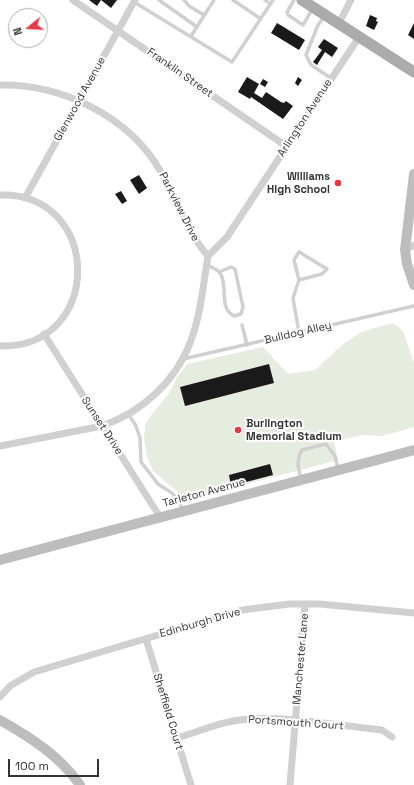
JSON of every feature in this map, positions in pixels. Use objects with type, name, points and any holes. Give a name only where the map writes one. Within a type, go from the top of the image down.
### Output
[{"type":"main road","points":[[304,2],[414,72]]},
{"type":"street","name":"Franklin Street","points":[[73,0],[286,146]]},
{"type":"street","points":[[339,23],[351,0]]},
{"type":"street","name":"Glenwood Avenue","points":[[25,198],[135,1]]},
{"type":"street","name":"Arlington Avenue","points":[[208,256],[227,237],[359,37]]},
{"type":"street","name":"Parkview Drive","points":[[0,85],[35,87],[79,101],[117,123],[154,160],[190,231],[208,256]]},
{"type":"street","points":[[414,174],[410,248],[407,264],[414,285]]},
{"type":"street","points":[[0,196],[25,198],[46,209],[64,226],[70,236],[78,259],[79,274],[72,302],[56,325],[44,334],[21,344],[0,346]]},
{"type":"street","points":[[0,446],[102,426],[129,415],[149,401],[162,387],[182,359],[190,343],[197,319],[208,256]]},
{"type":"street","name":"Sunset Drive","points":[[44,334],[160,517]]},
{"type":"street","name":"Tarleton Avenue","points":[[0,560],[183,510],[414,450]]},
{"type":"street","name":"Edinburgh Drive","points":[[0,697],[10,686],[34,672],[242,610],[290,604],[320,604],[414,613]]},
{"type":"street","name":"Manchester Lane","points":[[290,785],[305,605]]},
{"type":"street","name":"Sheffield Court","points":[[146,639],[191,785]]},
{"type":"street","name":"Portsmouth Court","points":[[177,738],[233,721],[249,719],[296,721],[382,730],[392,737]]},
{"type":"street","points":[[0,720],[48,751],[80,785]]},
{"type":"lane","points":[[159,0],[197,27]]},
{"type":"lane","points":[[184,0],[189,6],[204,15]]},
{"type":"lane","points":[[191,36],[214,0]]},
{"type":"lane","points":[[232,0],[261,19]]},
{"type":"lane","points":[[135,1],[232,62],[272,2],[265,0]]},
{"type":"lane","points":[[304,2],[303,25],[288,15],[287,12],[304,2]]},
{"type":"lane","points":[[325,14],[318,25],[306,55],[311,65],[331,78]]},
{"type":"lane","points":[[299,280],[322,274],[327,270],[298,252],[294,260],[299,280],[293,298],[299,333]]},
{"type":"lane","points":[[207,265],[219,272],[228,311],[234,316],[240,317],[243,307],[235,269],[231,267],[219,272]]},
{"type":"lane","name":"Bulldog Alley","points":[[182,359],[414,306]]},
{"type":"lane","points":[[242,325],[247,345]]},
{"type":"lane","points":[[129,415],[136,426],[140,438],[141,462],[158,484],[172,493],[179,501],[183,510]]},
{"type":"lane","points":[[301,479],[298,465],[299,455],[302,450],[326,444],[335,456],[338,469]]},
{"type":"shaded area","name":"Burlington Memorial Stadium","points":[[393,323],[403,331],[414,363],[414,427],[382,436],[362,435],[334,442],[338,460],[190,499],[180,494],[153,471],[147,457],[144,438],[146,422],[170,392],[177,377],[187,364],[263,347],[288,374],[315,370],[342,345],[361,332]]},
{"type":"building","points":[[89,0],[101,0],[97,6]]},
{"type":"building","points":[[101,0],[117,0],[111,8]]},
{"type":"building","points":[[370,15],[377,18],[376,21],[378,22],[374,30],[366,26]]},
{"type":"building","points":[[277,23],[305,40],[299,50],[271,33]]},
{"type":"building","points":[[414,23],[414,39],[408,35]]},
{"type":"building","points":[[324,39],[338,48],[332,57],[325,52],[317,65],[313,62],[322,50],[318,47]]},
{"type":"building","points":[[247,77],[259,84],[254,93],[262,98],[266,92],[281,102],[284,103],[286,101],[293,106],[283,119],[251,97],[250,99],[238,92]]},
{"type":"building","points":[[298,77],[302,80],[298,86],[295,83]]},
{"type":"building","points":[[263,79],[268,82],[265,87],[260,84]]},
{"type":"building","points":[[139,175],[147,188],[139,194],[130,180]]},
{"type":"building","points":[[121,191],[127,201],[122,204],[115,194]]},
{"type":"building","points":[[269,364],[274,383],[185,406],[180,387]]},
{"type":"building","points":[[270,464],[273,475],[231,486],[229,475]]},
{"type":"place","name":"Williams High School","points":[[338,183]]},
{"type":"place","name":"Burlington Memorial Stadium","points":[[238,430]]}]
